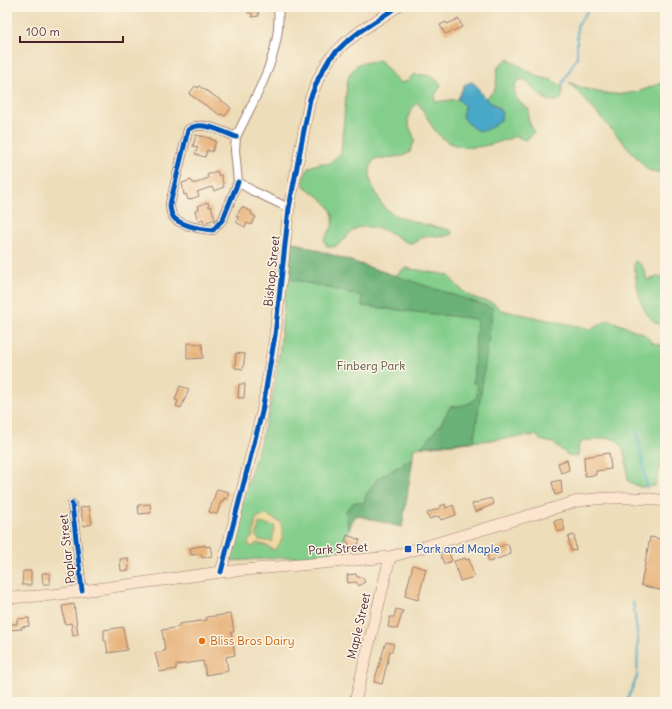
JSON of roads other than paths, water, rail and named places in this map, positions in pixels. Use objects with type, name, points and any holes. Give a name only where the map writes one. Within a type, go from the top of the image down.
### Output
[{"type":"main road","name":"Bishop Street","points":[[221,572],[262,412],[275,336],[289,208],[310,99],[319,76],[330,58],[345,43],[397,7]]},
{"type":"main road","name":"Park Street","points":[[7,598],[21,599],[221,572],[390,557],[578,501],[606,497],[635,496],[665,501]]},
{"type":"main road","name":"Maple Street","points":[[355,702],[390,557]]},
{"type":"street","points":[[236,137],[200,125],[193,125],[188,130],[170,204],[171,213],[175,219],[184,223],[213,230],[223,219],[238,182],[235,150],[236,137],[274,53],[278,34],[278,7]]},
{"type":"street","points":[[238,182],[253,191],[289,208]]},
{"type":"street","name":"Poplar Street","points":[[72,504],[82,591]]},
{"type":"water","points":[[471,82],[476,85],[485,98],[502,113],[501,120],[489,128],[480,131],[472,127],[462,116],[465,106],[458,99],[464,85]]},
{"type":"waterway","points":[[562,84],[577,57],[577,26],[590,7]]},
{"type":"waterway","points":[[637,431],[647,488]]},
{"type":"waterway","points":[[626,702],[637,677],[638,639],[633,602]]},
{"type":"place","name":"Park and Maple","points":[[408,549]]},
{"type":"place","name":"Bliss Bros Dairy","points":[[202,641]]},
{"type":"park label","name":"Finberg Park","points":[[371,366]]}]
